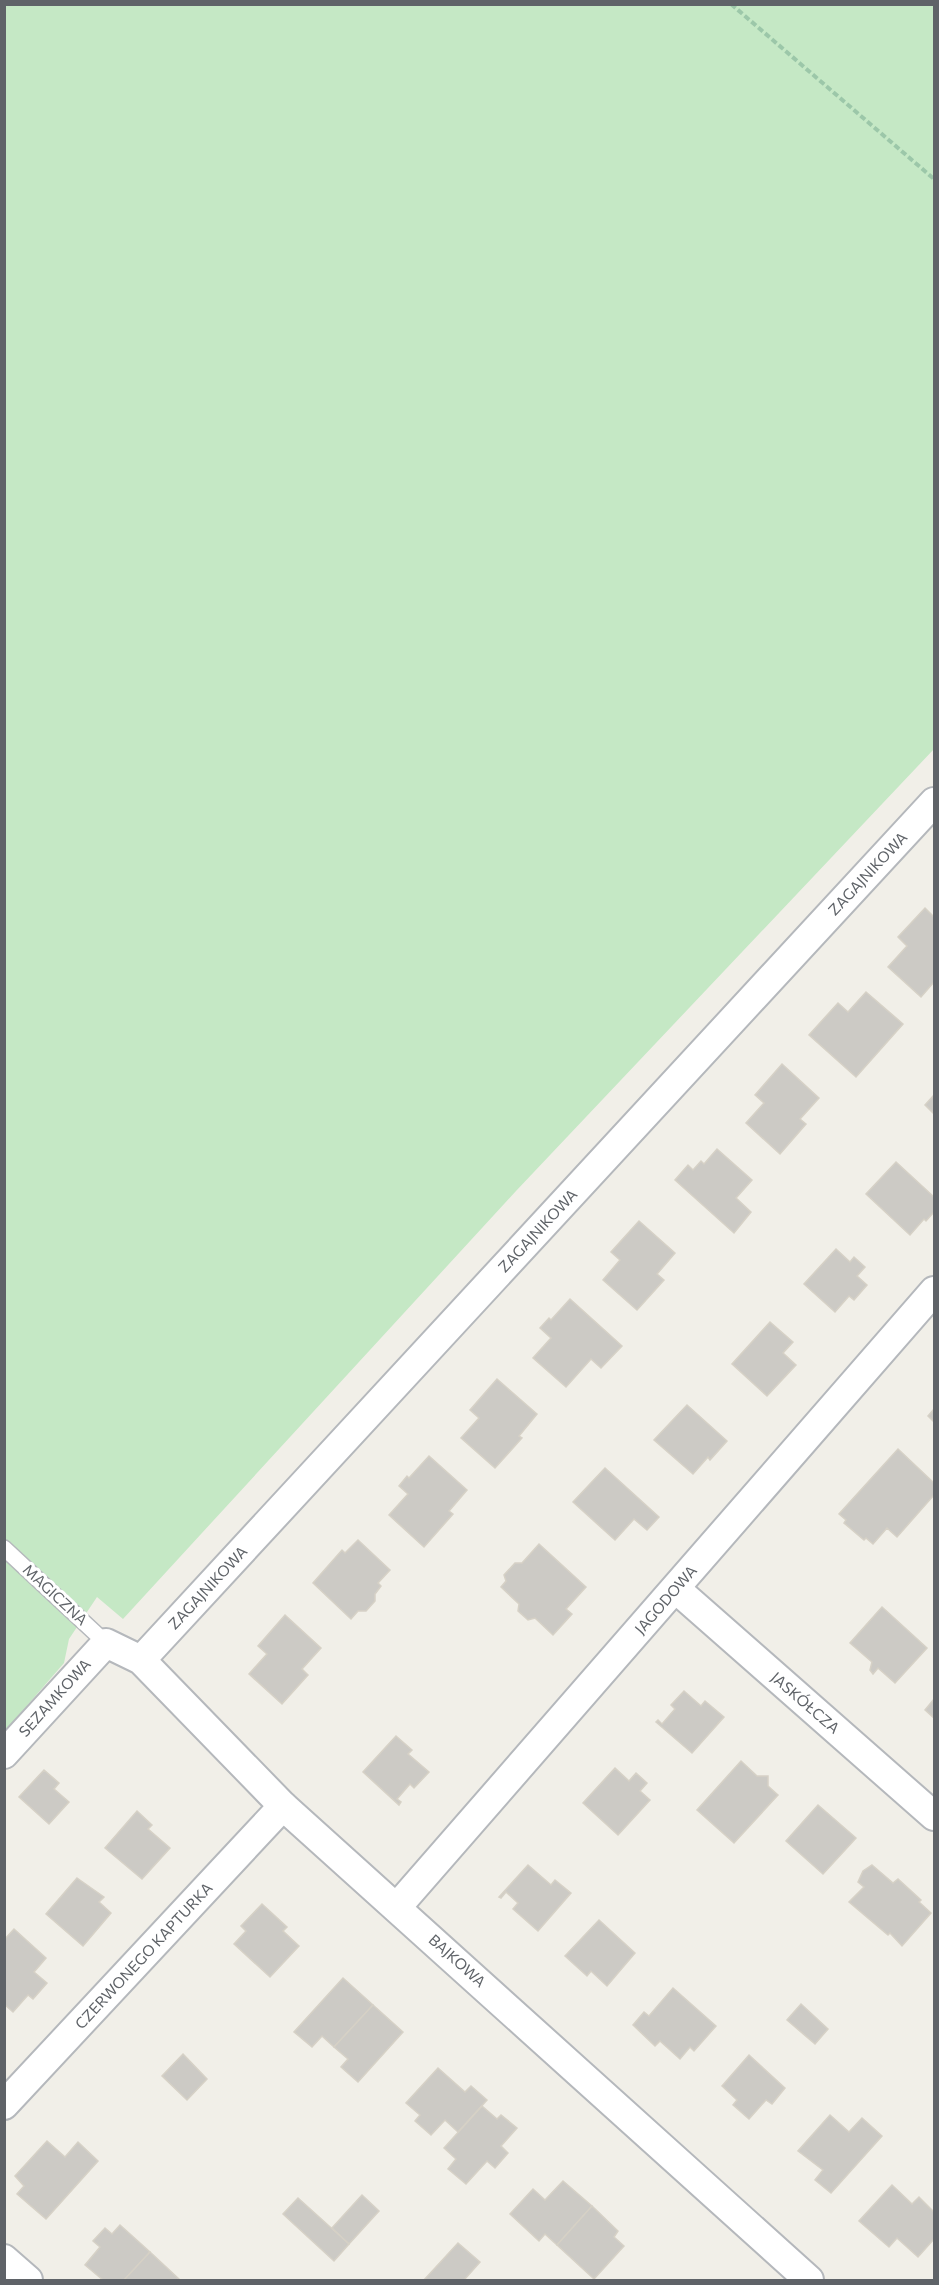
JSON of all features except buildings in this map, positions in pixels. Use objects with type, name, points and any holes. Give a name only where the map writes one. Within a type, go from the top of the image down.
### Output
[{"type":"street","name":"ZAGAJNIKOWA","points":[[141,1660],[934,802]]},
{"type":"street","name":"JAGODOWA","points":[[398,1907],[934,1292]]},
{"type":"street","name":"JASKÓŁCZA","points":[[676,1589],[934,1816]]},
{"type":"street","name":"BAJKOWA","points":[[106,1643],[141,1660],[283,1806],[398,1907],[809,2280]]},
{"type":"street","name":"SEZAMKOWA","points":[[4,1754],[106,1643]]},
{"type":"street","name":"CZERWONEGO KAPTURKA","points":[[4,2105],[283,1806]]},
{"type":"street","points":[[4,2259],[28,2280]]},
{"type":"lane","name":"MAGICZNA","points":[[4,1548],[106,1643]]},
{"type":"path","points":[[731,4],[934,179]]},
{"type":"green space","points":[[5,5],[934,5],[934,749],[516,1191],[123,1619],[97,1597],[69,1639],[64,1663],[5,1731]]}]
